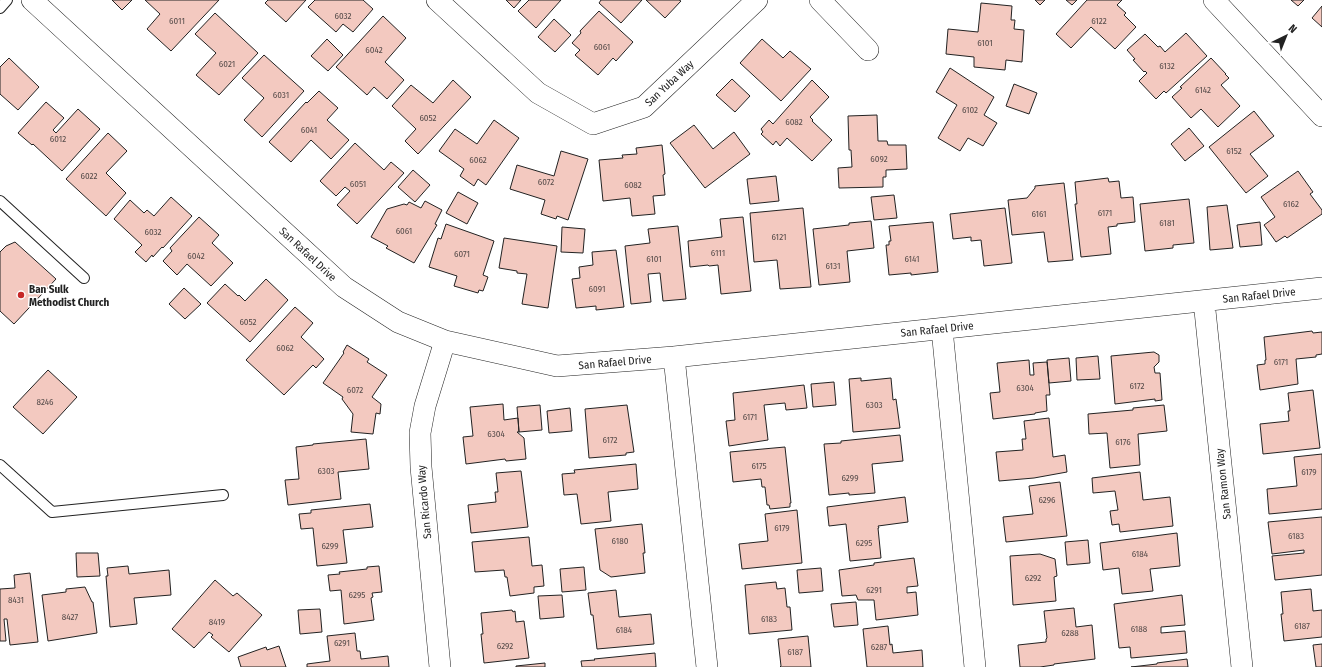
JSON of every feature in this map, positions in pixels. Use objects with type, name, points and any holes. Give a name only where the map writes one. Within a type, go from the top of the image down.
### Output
[{"type":"street","name":"San Rafael Drive","points":[[32,0],[344,287],[398,322],[445,341],[557,366],[674,357],[1322,288]]},
{"type":"street","name":"San Yuba Way","points":[[437,0],[538,93],[593,124],[644,107],[756,0]]},
{"type":"street","points":[[820,0],[868,50]]},
{"type":"street","points":[[1214,0],[1322,116]]},
{"type":"street","name":"San Ramon Way","points":[[1204,301],[1242,667]]},
{"type":"street","points":[[942,328],[975,667]]},
{"type":"street","name":"San Ricardo Way","points":[[440,667],[421,467],[420,433],[425,406],[445,341]]},
{"type":"street","points":[[674,357],[707,667]]},
{"type":"lane","points":[[0,8],[7,0]]},
{"type":"lane","points":[[0,201],[84,278]]},
{"type":"lane","points":[[0,465],[52,512],[223,495]]},
{"type":"building","points":[[112,0],[132,0],[122,10]]},
{"type":"building","points":[[145,0],[219,0],[171,51],[147,29],[160,14]]},
{"type":"building","points":[[268,0],[306,0],[286,22],[265,3]]},
{"type":"building","points":[[315,0],[363,0],[373,9],[353,32],[343,24],[336,32],[308,7]]},
{"type":"building","points":[[506,0],[521,0],[514,8]]},
{"type":"building","points":[[529,0],[561,0],[536,28],[518,11]]},
{"type":"building","points":[[601,0],[642,0],[621,23],[599,3]]},
{"type":"building","points":[[646,0],[679,0],[681,1],[665,18]]},
{"type":"building","points":[[1035,0],[1045,0],[1040,5]]},
{"type":"building","points":[[1066,0],[1077,0],[1072,5]]},
{"type":"building","points":[[1087,0],[1122,0],[1117,5],[1126,13],[1124,15],[1136,27],[1115,49],[1091,27],[1071,48],[1056,34]]},
{"type":"building","points":[[1291,0],[1304,0],[1298,6]]},
{"type":"building","points":[[981,3],[1012,6],[1011,20],[1015,20],[1014,29],[1024,30],[1022,62],[1006,60],[1005,70],[974,67],[974,57],[946,54],[948,29],[978,32]]},
{"type":"building","points":[[1322,6],[1322,27],[1312,18]]},
{"type":"building","points":[[599,11],[633,42],[616,61],[613,58],[598,75],[575,55],[580,50],[572,43],[581,33],[580,31]]},
{"type":"building","points":[[215,13],[258,53],[219,95],[196,75],[216,53],[195,34]]},
{"type":"building","points":[[383,16],[406,38],[385,62],[404,80],[387,99],[374,87],[367,95],[336,67]]},
{"type":"building","points":[[554,19],[571,35],[555,52],[538,37]]},
{"type":"building","points":[[1186,33],[1207,56],[1166,93],[1164,91],[1156,99],[1139,81],[1147,73],[1145,71],[1144,72],[1133,60],[1135,59],[1127,50],[1145,34],[1165,52]]},
{"type":"building","points":[[327,39],[343,55],[328,71],[311,56]]},
{"type":"building","points":[[762,39],[783,58],[790,51],[811,69],[781,101],[740,63]]},
{"type":"building","points":[[264,55],[304,91],[262,137],[244,120],[264,98],[242,78]]},
{"type":"building","points":[[9,58],[39,87],[18,110],[0,94],[0,67]]},
{"type":"building","points":[[1211,58],[1229,78],[1221,85],[1240,106],[1218,127],[1201,109],[1191,118],[1172,97],[1182,88],[1180,87]]},
{"type":"building","points":[[950,68],[994,97],[984,115],[997,123],[983,146],[968,138],[960,151],[938,138],[957,105],[936,92]]},
{"type":"building","points":[[732,79],[750,96],[735,112],[716,95]]},
{"type":"building","points":[[453,80],[471,97],[418,154],[405,141],[416,129],[392,106],[411,85],[433,103]]},
{"type":"building","points":[[812,80],[829,97],[810,117],[813,120],[812,121],[832,140],[812,161],[787,138],[780,146],[776,141],[773,145],[761,134],[763,132],[761,129],[769,120],[773,124]]},
{"type":"building","points":[[1014,84],[1037,93],[1029,114],[1006,106]]},
{"type":"building","points":[[319,91],[338,108],[327,120],[349,140],[331,159],[311,140],[291,162],[269,142],[306,102],[307,103]]},
{"type":"building","points":[[46,102],[64,118],[53,130],[56,133],[78,109],[100,129],[62,171],[33,144],[32,145],[18,133]]},
{"type":"building","points":[[1254,111],[1274,136],[1250,154],[1268,176],[1246,193],[1209,147]]},
{"type":"building","points":[[877,115],[878,141],[887,141],[888,145],[906,145],[907,169],[886,170],[886,177],[883,177],[883,187],[839,188],[838,168],[852,167],[851,150],[849,150],[848,116]]},
{"type":"building","points":[[494,120],[519,138],[486,185],[478,179],[474,186],[460,176],[464,169],[439,151],[455,129],[477,144]]},
{"type":"building","points":[[694,125],[713,149],[734,132],[750,154],[705,188],[670,143]]},
{"type":"building","points":[[1189,128],[1204,146],[1185,161],[1171,144]]},
{"type":"building","points":[[108,133],[127,151],[106,173],[126,193],[106,216],[66,179]]},
{"type":"building","points":[[355,143],[384,170],[391,162],[404,173],[357,224],[337,205],[350,191],[345,187],[336,196],[320,181]]},
{"type":"building","points":[[662,145],[665,174],[663,175],[665,195],[653,196],[655,214],[632,216],[630,198],[603,201],[599,160],[623,158],[622,155],[637,154],[636,148]]},
{"type":"building","points":[[561,151],[588,159],[568,220],[557,216],[556,219],[541,214],[545,200],[510,189],[517,165],[554,176]]},
{"type":"building","points":[[413,170],[430,185],[415,202],[398,187]]},
{"type":"building","points":[[1298,171],[1313,192],[1310,194],[1322,210],[1322,214],[1287,238],[1285,236],[1276,242],[1264,225],[1275,217],[1261,197]]},
{"type":"building","points":[[776,176],[779,201],[750,204],[747,179]]},
{"type":"building","points":[[1108,178],[1109,182],[1119,181],[1121,198],[1133,197],[1135,222],[1117,224],[1117,226],[1108,227],[1111,254],[1081,257],[1075,204],[1077,204],[1075,182]]},
{"type":"building","points":[[1064,183],[1073,260],[1048,262],[1044,232],[1012,235],[1008,200],[1027,198],[1035,186]]},
{"type":"building","points":[[458,192],[478,203],[467,224],[446,213]]},
{"type":"building","points":[[894,195],[897,218],[874,220],[871,197]]},
{"type":"building","points":[[171,197],[192,216],[163,248],[162,247],[153,257],[152,255],[146,262],[135,252],[142,245],[114,219],[130,200],[144,213],[147,210],[154,216]]},
{"type":"building","points":[[1189,199],[1194,243],[1173,245],[1173,248],[1145,251],[1140,204]]},
{"type":"building","points":[[425,201],[442,210],[435,224],[437,225],[414,263],[386,248],[388,246],[371,237],[387,209],[404,204],[407,205],[409,202],[421,208]]},
{"type":"building","points":[[1227,205],[1233,248],[1210,250],[1207,207]]},
{"type":"building","points":[[803,208],[811,287],[780,289],[777,260],[754,262],[750,213]]},
{"type":"building","points":[[1005,208],[1012,263],[984,266],[981,240],[971,241],[971,237],[953,239],[950,214]]},
{"type":"building","points":[[199,217],[219,235],[212,243],[233,263],[211,286],[187,264],[177,275],[163,261],[172,251],[170,248]]},
{"type":"building","points":[[743,217],[751,291],[721,294],[718,265],[690,267],[688,241],[722,237],[720,219]]},
{"type":"building","points":[[871,221],[874,248],[847,251],[850,282],[819,285],[813,229]]},
{"type":"building","points":[[933,222],[938,272],[911,275],[911,273],[889,275],[886,245],[889,245],[889,241],[891,241],[889,226]]},
{"type":"building","points":[[1260,222],[1262,245],[1240,247],[1237,225]]},
{"type":"building","points":[[446,224],[494,241],[483,275],[488,277],[483,291],[479,290],[478,293],[454,286],[457,276],[429,267],[438,238],[441,239]]},
{"type":"building","points":[[678,226],[686,299],[663,301],[660,273],[648,274],[651,302],[631,304],[625,246],[650,243],[648,229]]},
{"type":"building","points":[[562,227],[585,229],[583,253],[561,252]]},
{"type":"building","points":[[504,238],[557,246],[548,308],[522,304],[527,274],[499,268]]},
{"type":"building","name":"Ban Sulk Methodist Church","points":[[15,242],[56,279],[14,324],[0,311],[0,252],[6,246]]},
{"type":"building","points":[[616,250],[624,307],[596,310],[596,306],[576,308],[572,279],[580,278],[579,267],[593,265],[592,252]]},
{"type":"building","points":[[266,279],[288,300],[250,342],[207,303],[225,284],[245,301]]},
{"type":"building","points":[[184,288],[201,304],[185,319],[169,304]]},
{"type":"building","points":[[295,307],[313,323],[301,337],[324,359],[316,368],[313,365],[284,395],[246,360]]},
{"type":"building","points":[[1312,331],[1313,333],[1322,332],[1322,354],[1316,355],[1316,357],[1296,359],[1298,384],[1260,390],[1257,365],[1265,364],[1266,360],[1264,337]]},
{"type":"building","points":[[347,345],[369,359],[367,362],[387,375],[372,397],[381,404],[380,414],[376,413],[373,434],[351,432],[353,414],[342,399],[343,397],[323,383],[344,353],[343,352]]},
{"type":"building","points":[[1154,352],[1159,355],[1159,362],[1154,367],[1155,373],[1160,373],[1162,400],[1155,401],[1155,399],[1115,404],[1111,356]]},
{"type":"building","points":[[1098,356],[1100,379],[1077,380],[1076,358]]},
{"type":"building","points":[[1069,358],[1071,381],[1049,383],[1047,360]]},
{"type":"building","points":[[1029,360],[1030,375],[1034,375],[1033,363],[1047,362],[1050,395],[1046,395],[1047,411],[1035,414],[993,419],[990,393],[1000,392],[997,363]]},
{"type":"building","points":[[48,370],[77,397],[43,434],[13,407]]},
{"type":"building","points":[[861,378],[861,381],[891,378],[893,400],[896,399],[900,428],[853,432],[849,379]]},
{"type":"building","points":[[834,382],[836,405],[813,407],[811,384]]},
{"type":"building","points":[[804,385],[807,408],[786,410],[785,403],[764,405],[768,440],[729,446],[726,421],[735,420],[733,393]]},
{"type":"building","points":[[1313,390],[1320,448],[1263,454],[1260,424],[1289,421],[1288,411],[1290,411],[1288,393]]},
{"type":"building","points":[[503,404],[504,420],[518,418],[519,432],[517,432],[524,438],[526,459],[506,461],[505,459],[466,464],[463,437],[473,436],[470,407]]},
{"type":"building","points":[[540,405],[542,430],[519,432],[517,407]]},
{"type":"building","points":[[627,405],[634,452],[626,453],[626,455],[589,458],[585,409]]},
{"type":"building","points":[[1164,405],[1167,431],[1138,434],[1140,465],[1110,468],[1107,433],[1089,434],[1088,414],[1133,410],[1133,408]]},
{"type":"building","points":[[570,408],[572,431],[549,433],[547,411]]},
{"type":"building","points":[[1049,418],[1053,457],[1065,455],[1067,472],[1034,478],[999,481],[996,452],[1023,450],[1022,439],[1026,439],[1024,421]]},
{"type":"building","points":[[900,435],[903,461],[872,464],[875,493],[829,495],[824,444]]},
{"type":"building","points":[[366,439],[369,469],[338,472],[341,499],[288,505],[285,480],[299,479],[296,447]]},
{"type":"building","points":[[785,447],[791,503],[790,507],[770,509],[769,505],[767,505],[765,487],[762,487],[761,479],[733,482],[730,452]]},
{"type":"building","points":[[1322,454],[1322,509],[1269,514],[1267,489],[1297,486],[1294,457]]},
{"type":"building","points":[[636,464],[638,489],[608,492],[611,521],[581,524],[577,494],[564,495],[562,474],[575,473],[574,470]]},
{"type":"building","points":[[521,471],[528,527],[471,533],[468,505],[496,502],[495,492],[498,492],[496,473]]},
{"type":"building","points":[[1140,472],[1143,500],[1170,497],[1173,526],[1120,532],[1119,524],[1112,525],[1110,511],[1118,510],[1115,491],[1093,493],[1092,478]]},
{"type":"building","points":[[1060,482],[1067,536],[1006,542],[1003,517],[1033,514],[1029,486]]},
{"type":"building","points":[[905,497],[908,522],[878,526],[881,558],[850,561],[846,524],[829,526],[827,507]]},
{"type":"building","points":[[370,504],[373,527],[343,530],[347,563],[317,566],[313,528],[301,529],[299,514],[311,513],[311,510]]},
{"type":"building","points":[[797,510],[802,563],[742,569],[739,544],[768,541],[765,514]]},
{"type":"building","points":[[1322,517],[1322,575],[1275,580],[1272,556],[1304,553],[1304,550],[1272,554],[1268,522]]},
{"type":"building","points":[[642,524],[645,553],[643,553],[645,573],[611,577],[600,570],[595,529]]},
{"type":"building","points":[[1177,533],[1180,566],[1150,569],[1153,591],[1122,594],[1119,568],[1103,570],[1100,543]]},
{"type":"building","points":[[529,537],[532,566],[542,565],[544,586],[534,587],[534,593],[510,596],[507,577],[505,577],[504,570],[475,572],[472,542]]},
{"type":"building","points":[[1088,540],[1090,563],[1067,565],[1065,542]]},
{"type":"building","points":[[76,553],[98,553],[100,576],[77,577]]},
{"type":"building","points":[[1040,554],[1055,559],[1057,576],[1054,577],[1056,601],[1013,605],[1010,556]]},
{"type":"building","points":[[914,558],[918,586],[907,587],[907,593],[916,592],[918,615],[876,620],[874,600],[858,600],[856,595],[842,596],[839,570],[874,565],[874,563]]},
{"type":"building","points":[[128,566],[129,574],[169,570],[171,595],[134,598],[137,624],[110,627],[106,576],[108,576],[107,568]]},
{"type":"building","points":[[379,566],[382,592],[372,593],[373,597],[371,598],[374,620],[344,624],[341,590],[330,591],[328,575]]},
{"type":"building","points":[[584,567],[586,590],[562,592],[560,569]]},
{"type":"building","points":[[821,568],[823,591],[799,593],[797,570]]},
{"type":"building","points":[[30,573],[38,642],[10,645],[7,619],[4,619],[6,641],[0,641],[0,589],[15,588],[14,575]]},
{"type":"building","points":[[215,580],[233,596],[237,593],[262,615],[229,652],[211,637],[213,635],[209,632],[194,648],[172,629]]},
{"type":"building","points":[[776,582],[777,589],[785,588],[787,607],[790,607],[792,630],[749,634],[745,585]]},
{"type":"building","points":[[85,587],[93,602],[97,633],[48,641],[42,595],[66,592],[66,589]]},
{"type":"building","points":[[1311,589],[1313,611],[1322,610],[1322,637],[1284,641],[1281,614],[1283,614],[1281,592]]},
{"type":"building","points":[[616,590],[619,617],[651,614],[654,644],[597,649],[593,615],[591,615],[588,593]]},
{"type":"building","points":[[562,595],[564,617],[540,619],[538,596]]},
{"type":"building","points":[[1182,595],[1185,625],[1161,627],[1161,633],[1185,631],[1187,653],[1131,658],[1130,647],[1119,648],[1114,604]]},
{"type":"building","points":[[856,602],[858,625],[834,627],[831,604]]},
{"type":"building","points":[[1074,608],[1076,627],[1092,625],[1095,659],[1040,667],[1020,667],[1018,645],[1046,642],[1047,638],[1044,611]]},
{"type":"building","points":[[320,609],[322,632],[300,634],[298,610]]},
{"type":"building","points":[[512,610],[513,612],[515,611],[516,622],[524,621],[529,658],[484,663],[481,634],[483,634],[481,613]]},
{"type":"building","points":[[888,626],[890,645],[892,644],[893,653],[922,650],[923,667],[867,667],[863,629]]},
{"type":"building","points":[[355,633],[357,651],[360,651],[361,659],[388,656],[389,667],[307,667],[307,664],[330,661],[327,636]]},
{"type":"building","points":[[808,636],[811,667],[780,667],[778,639]]},
{"type":"building","points":[[1322,644],[1322,667],[1316,667],[1313,645]]},
{"type":"building","points":[[279,646],[286,667],[241,667],[238,657],[266,647],[267,650]]},
{"type":"building","points":[[655,653],[656,667],[582,667],[581,661],[595,660],[594,659]]},
{"type":"building","points":[[1187,659],[1188,667],[1131,667],[1157,664]]},
{"type":"building","points":[[545,663],[545,667],[516,667],[516,666]]},
{"type":"place","name":"Ban Sulk Methodist Church","points":[[21,295]]}]
